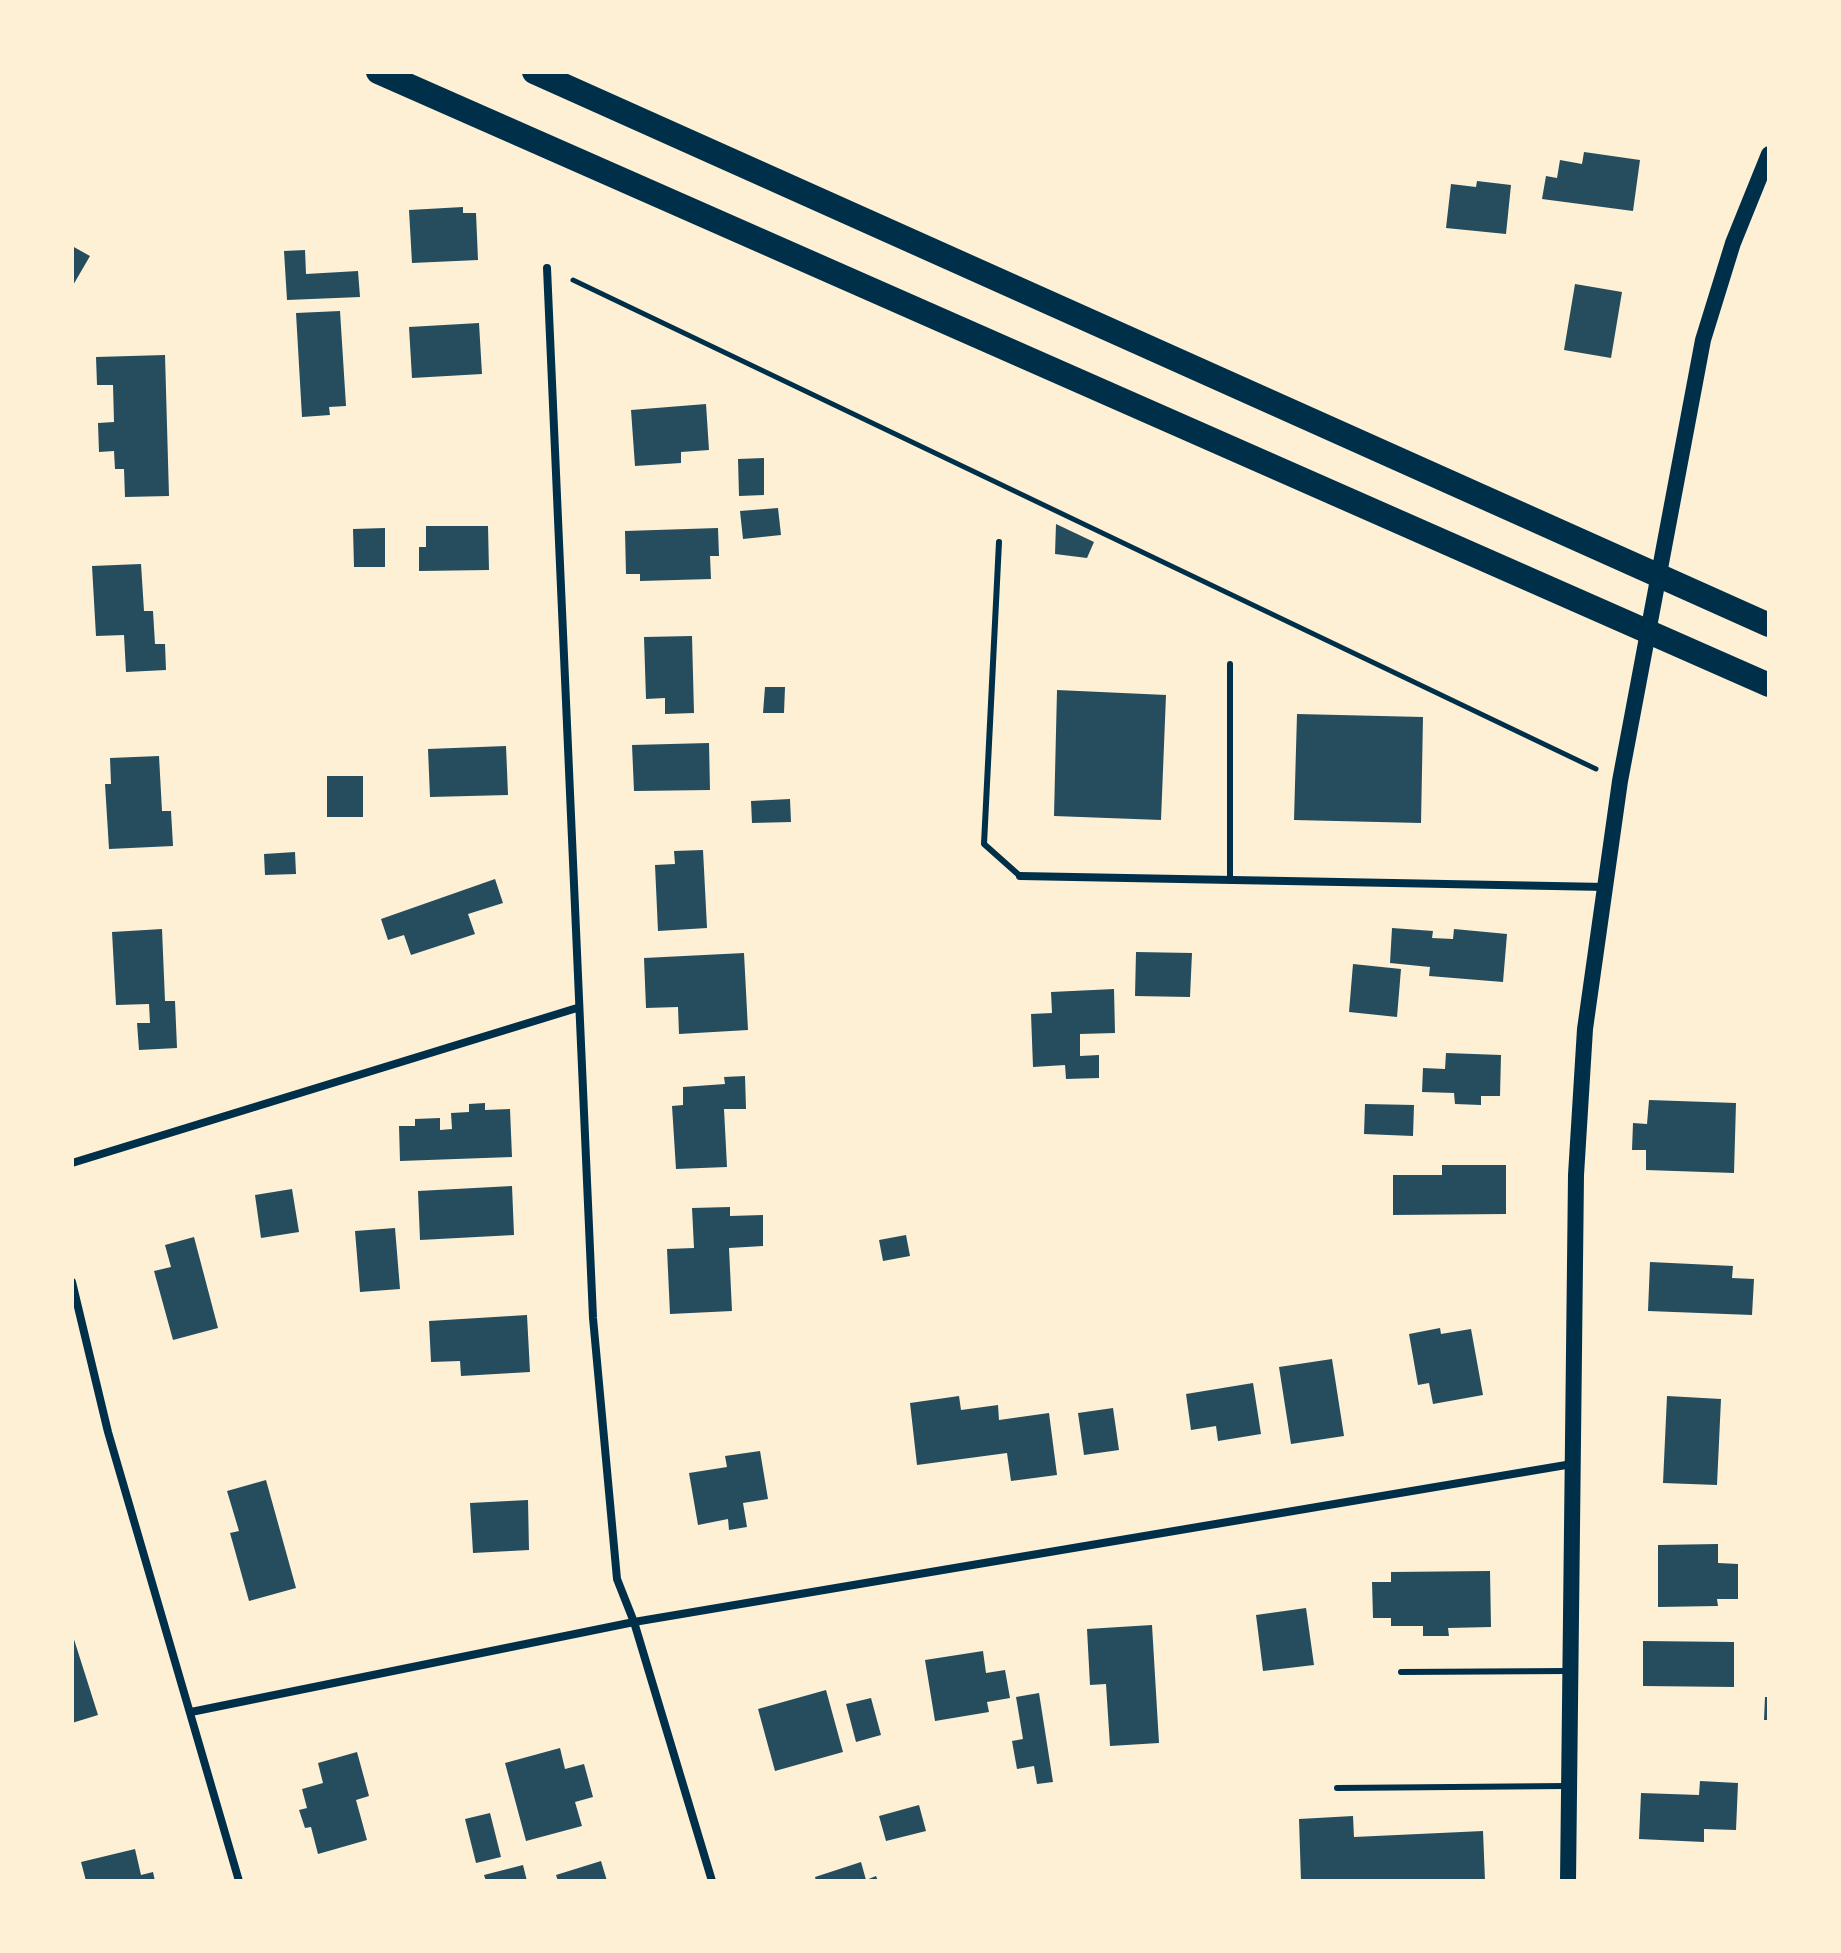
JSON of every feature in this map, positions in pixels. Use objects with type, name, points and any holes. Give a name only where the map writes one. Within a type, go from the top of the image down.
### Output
[{"type":"highway","points":[[378,72],[1769,685]]},
{"type":"highway","points":[[534,72],[1769,625]]},
{"type":"main road","points":[[1568,1881],[1580,1100],[1585,1029],[1620,781],[1703,340],[1733,243],[1769,154]]},
{"type":"street","points":[[547,268],[577,1008],[593,1318],[617,1579],[634,1622],[712,1881]]},
{"type":"street","points":[[1020,876],[1606,887]]},
{"type":"street","points":[[72,1163],[577,1008]]},
{"type":"street","points":[[72,1282],[108,1432],[239,1881]]},
{"type":"street","points":[[191,1712],[634,1622],[1574,1464]]},
{"type":"lane","points":[[999,542],[984,844],[1020,876]]},
{"type":"lane","points":[[1230,664],[1230,880]]},
{"type":"lane","points":[[1401,1672],[1571,1671]]},
{"type":"lane","points":[[1337,1788],[1569,1786]]},
{"type":"path","points":[[547,268],[1620,781]]},
{"type":"building","points":[[1584,152],[1640,160],[1633,211],[1542,199],[1546,176],[1557,178],[1560,160],[1582,164]]},
{"type":"building","points":[[1477,181],[1511,185],[1506,234],[1446,228],[1451,184],[1476,187]]},
{"type":"building","points":[[463,207],[463,213],[476,213],[478,260],[412,263],[409,210]]},
{"type":"building","points":[[72,246],[90,256],[72,287]]},
{"type":"building","points":[[305,250],[306,274],[358,271],[360,297],[287,300],[284,251]]},
{"type":"building","points":[[1575,284],[1622,292],[1611,358],[1564,350]]},
{"type":"building","points":[[340,311],[346,406],[329,407],[330,415],[302,417],[296,313]]},
{"type":"building","points":[[479,323],[482,374],[412,378],[409,327]]},
{"type":"building","points":[[165,355],[169,496],[125,497],[124,469],[115,469],[114,451],[99,452],[98,423],[114,422],[113,385],[97,385],[96,357]]},
{"type":"building","points":[[706,404],[709,450],[681,452],[681,463],[635,466],[631,410]]},
{"type":"building","points":[[764,458],[764,495],[739,496],[738,459]]},
{"type":"building","points":[[778,508],[781,535],[743,539],[740,511]]},
{"type":"building","points":[[1056,524],[1094,542],[1087,558],[1055,554]]},
{"type":"building","points":[[426,526],[488,526],[489,570],[419,571],[419,547],[426,547]]},
{"type":"building","points":[[385,528],[385,567],[354,567],[353,529]]},
{"type":"building","points":[[718,528],[719,556],[710,556],[711,579],[640,581],[640,574],[626,574],[625,531]]},
{"type":"building","points":[[141,564],[144,611],[153,611],[155,644],[165,644],[166,670],[126,672],[124,635],[96,636],[92,566]]},
{"type":"building","points":[[692,636],[694,713],[665,714],[665,698],[646,699],[644,637]]},
{"type":"building","points":[[765,687],[785,687],[784,713],[763,713]]},
{"type":"building","points":[[1057,690],[1166,695],[1161,820],[1054,816]]},
{"type":"building","points":[[1297,714],[1423,717],[1421,823],[1294,820]]},
{"type":"building","points":[[709,743],[710,790],[634,791],[632,745]]},
{"type":"building","points":[[506,746],[508,795],[430,797],[428,749]]},
{"type":"building","points":[[159,756],[162,811],[171,811],[173,846],[109,849],[105,784],[111,784],[110,758]]},
{"type":"building","points":[[327,776],[363,776],[363,817],[327,817]]},
{"type":"building","points":[[790,799],[791,822],[752,823],[751,801]]},
{"type":"building","points":[[703,850],[707,928],[658,931],[655,865],[675,864],[674,851]]},
{"type":"building","points":[[295,852],[296,874],[265,875],[264,854]]},
{"type":"building","points":[[495,879],[503,903],[468,914],[475,934],[411,955],[404,935],[388,940],[381,919]]},
{"type":"building","points":[[1392,928],[1433,931],[1432,938],[1453,939],[1454,929],[1507,934],[1503,982],[1429,976],[1430,967],[1390,963]]},
{"type":"building","points":[[162,929],[165,1001],[175,1001],[177,1048],[139,1050],[137,1023],[150,1023],[149,1004],[116,1005],[112,932]]},
{"type":"building","points":[[1136,952],[1192,953],[1190,997],[1135,996]]},
{"type":"building","points":[[744,953],[748,1030],[679,1034],[678,1007],[646,1008],[644,958]]},
{"type":"building","points":[[1353,964],[1401,969],[1397,1017],[1349,1012]]},
{"type":"building","points":[[1114,989],[1115,1033],[1080,1034],[1080,1056],[1099,1055],[1099,1078],[1066,1079],[1065,1065],[1033,1067],[1031,1014],[1052,1013],[1051,992]]},
{"type":"building","points":[[1446,1053],[1501,1055],[1500,1096],[1481,1096],[1481,1105],[1455,1104],[1454,1093],[1422,1092],[1423,1068],[1445,1069]]},
{"type":"building","points":[[745,1076],[746,1109],[724,1109],[727,1167],[676,1169],[672,1106],[683,1105],[683,1087],[725,1084],[724,1077]]},
{"type":"building","points":[[1649,1100],[1736,1103],[1734,1173],[1646,1170],[1646,1150],[1632,1150],[1633,1123],[1647,1124]]},
{"type":"building","points":[[485,1103],[485,1110],[510,1109],[512,1157],[400,1161],[399,1126],[415,1126],[415,1119],[440,1118],[440,1130],[452,1129],[451,1113],[469,1112],[469,1104]]},
{"type":"building","points":[[1365,1104],[1414,1105],[1413,1136],[1364,1134]]},
{"type":"building","points":[[1442,1165],[1506,1165],[1506,1214],[1393,1215],[1393,1175],[1442,1175]]},
{"type":"building","points":[[512,1186],[514,1235],[420,1240],[418,1191]]},
{"type":"building","points":[[292,1189],[299,1232],[261,1238],[255,1195]]},
{"type":"building","points":[[730,1207],[730,1216],[763,1215],[763,1246],[729,1248],[732,1311],[670,1314],[667,1249],[694,1248],[692,1208]]},
{"type":"building","points":[[395,1228],[400,1289],[360,1292],[355,1231]]},
{"type":"building","points":[[906,1235],[910,1256],[883,1261],[879,1240]]},
{"type":"building","points":[[194,1237],[218,1328],[173,1340],[154,1271],[171,1267],[165,1245]]},
{"type":"building","points":[[1650,1262],[1733,1266],[1732,1278],[1754,1279],[1752,1315],[1648,1311]]},
{"type":"building","points":[[527,1315],[530,1372],[461,1376],[460,1361],[431,1362],[429,1321]]},
{"type":"building","points":[[1440,1328],[1441,1334],[1471,1329],[1483,1395],[1433,1404],[1429,1383],[1418,1385],[1409,1334]]},
{"type":"building","points":[[1332,1359],[1344,1436],[1291,1444],[1279,1367]]},
{"type":"building","points":[[1253,1383],[1261,1434],[1218,1441],[1216,1426],[1191,1430],[1186,1394]]},
{"type":"building","points":[[959,1396],[961,1410],[998,1405],[999,1420],[1049,1413],[1057,1475],[1011,1481],[1007,1453],[917,1465],[910,1403]]},
{"type":"building","points":[[1667,1396],[1721,1399],[1717,1485],[1663,1483]]},
{"type":"building","points":[[1113,1408],[1119,1450],[1084,1455],[1078,1413]]},
{"type":"building","points":[[760,1451],[768,1499],[743,1503],[747,1527],[729,1530],[728,1519],[698,1525],[689,1473],[727,1467],[725,1456]]},
{"type":"building","points":[[266,1480],[296,1588],[249,1601],[230,1533],[239,1531],[227,1491]]},
{"type":"building","points":[[528,1500],[529,1550],[473,1553],[470,1503]]},
{"type":"building","points":[[1718,1544],[1718,1563],[1738,1564],[1738,1599],[1717,1599],[1718,1606],[1658,1607],[1658,1545]]},
{"type":"building","points":[[1490,1571],[1491,1627],[1448,1628],[1449,1636],[1423,1636],[1423,1626],[1391,1626],[1391,1618],[1373,1618],[1372,1582],[1391,1582],[1391,1572]]},
{"type":"building","points":[[1306,1608],[1314,1665],[1263,1671],[1256,1615]]},
{"type":"building","points":[[1152,1625],[1159,1743],[1110,1746],[1106,1684],[1090,1685],[1087,1629]]},
{"type":"building","points":[[72,1633],[98,1715],[72,1723]]},
{"type":"building","points":[[1643,1641],[1734,1642],[1734,1687],[1643,1686]]},
{"type":"building","points":[[983,1651],[986,1673],[1005,1670],[1010,1698],[987,1702],[989,1712],[935,1721],[925,1660]]},
{"type":"building","points":[[826,1690],[843,1752],[775,1771],[758,1709]]},
{"type":"building","points":[[1039,1693],[1053,1782],[1037,1784],[1034,1766],[1017,1769],[1012,1741],[1023,1739],[1016,1697]]},
{"type":"building","points":[[1765,1697],[1769,1697],[1769,1720],[1764,1720]]},
{"type":"building","points":[[871,1698],[881,1735],[856,1742],[846,1704]]},
{"type":"building","points":[[560,1748],[565,1769],[584,1764],[593,1797],[575,1802],[582,1826],[526,1841],[505,1763]]},
{"type":"building","points":[[357,1752],[369,1796],[356,1800],[367,1840],[318,1854],[311,1827],[305,1828],[299,1810],[307,1808],[302,1789],[323,1783],[318,1763]]},
{"type":"building","points":[[1700,1781],[1738,1783],[1736,1830],[1704,1829],[1704,1842],[1639,1839],[1641,1793],[1699,1795]]},
{"type":"building","points":[[919,1805],[926,1831],[886,1841],[879,1816]]},
{"type":"building","points":[[490,1813],[501,1857],[476,1863],[465,1819]]},
{"type":"building","points":[[1353,1816],[1354,1837],[1483,1831],[1485,1881],[1301,1881],[1299,1819]]},
{"type":"building","points":[[135,1849],[141,1875],[153,1872],[155,1881],[86,1881],[81,1862]]},
{"type":"building","points":[[601,1861],[607,1881],[558,1881],[556,1875]]},
{"type":"building","points":[[861,1862],[866,1880],[876,1876],[878,1881],[816,1881],[815,1877]]},
{"type":"building","points":[[523,1865],[527,1881],[486,1881],[484,1875]]}]
